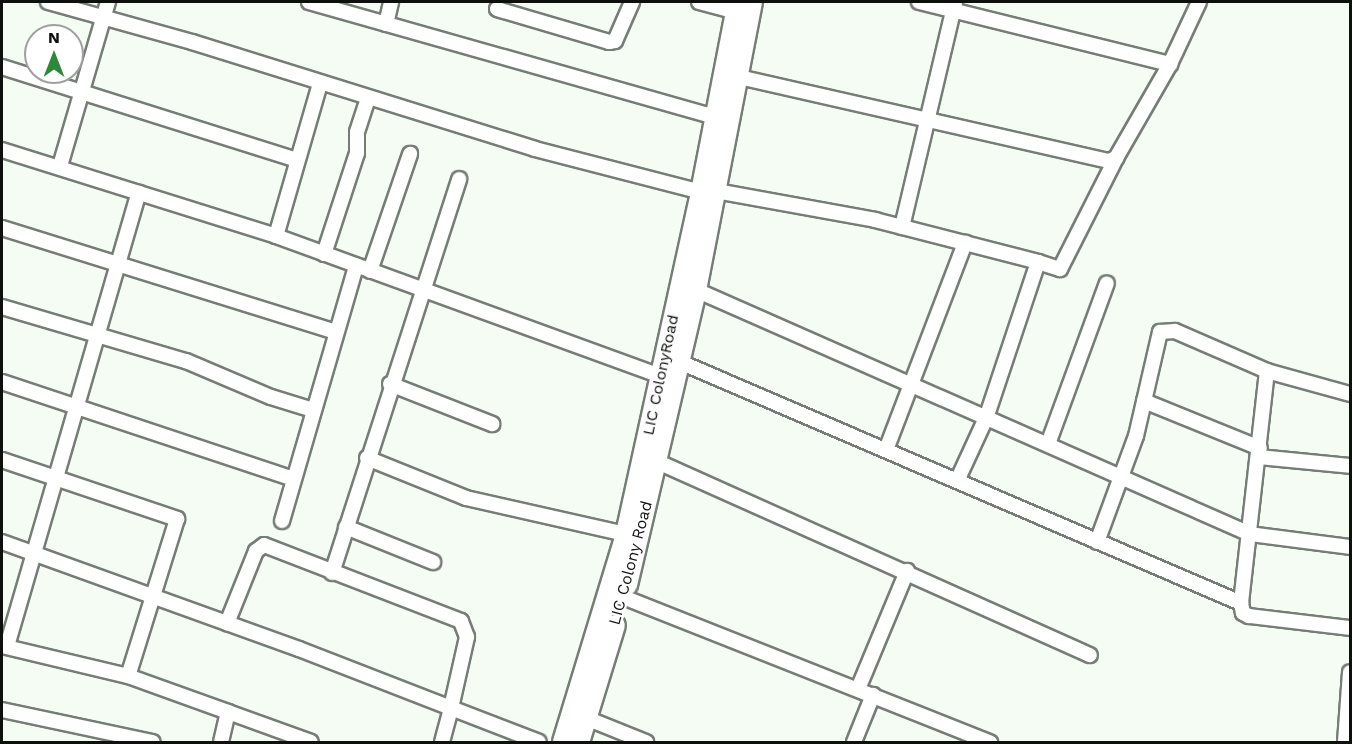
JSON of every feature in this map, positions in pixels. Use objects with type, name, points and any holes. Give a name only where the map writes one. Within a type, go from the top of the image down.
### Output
[{"type":"main road","name":"LIC ColonyRoad","points":[[672,373],[732,88],[742,5]]},
{"type":"main road","name":"LIC ColonyRoad","points":[[563,742],[621,590],[626,534],[696,290],[709,191],[715,117],[732,88]]},
{"type":"main road","name":"LIC Colony Road","points":[[579,742],[658,462],[672,373]]},
{"type":"street","points":[[48,2],[535,149],[709,191],[902,227],[1060,269],[1116,158],[1170,64],[1199,2]]},
{"type":"street","points":[[60,166],[108,2]]},
{"type":"street","points":[[309,2],[339,5],[386,24],[715,117]]},
{"type":"street","points":[[386,24],[391,2]]},
{"type":"street","points":[[497,9],[609,42],[615,41],[619,35],[632,2]]},
{"type":"street","points":[[699,2],[742,5]]},
{"type":"street","points":[[919,2],[954,6],[1170,64]]},
{"type":"street","points":[[902,227],[929,121],[954,6]]},
{"type":"street","points":[[2,67],[297,160]]},
{"type":"street","points":[[276,236],[320,84]]},
{"type":"street","points":[[732,88],[929,121],[1101,161],[1116,158]]},
{"type":"street","points":[[324,254],[357,153],[357,132],[368,99]]},
{"type":"street","points":[[2,150],[60,166],[276,236],[424,291],[672,373],[886,450],[1241,603]]},
{"type":"street","points":[[370,271],[410,154]]},
{"type":"street","points":[[332,573],[390,384],[424,291],[459,179]]},
{"type":"street","points":[[139,193],[57,477],[4,646],[128,676],[310,742]]},
{"type":"street","points":[[2,228],[335,332]]},
{"type":"street","points":[[886,450],[909,384],[965,243]]},
{"type":"street","points":[[957,481],[986,418],[1038,262]]},
{"type":"street","points":[[282,521],[356,266]]},
{"type":"street","points":[[1048,444],[1107,283]]},
{"type":"street","points":[[696,290],[1250,534],[1350,547]]},
{"type":"street","points":[[2,308],[186,362],[271,397],[313,410]]},
{"type":"street","points":[[1097,542],[1121,476],[1144,401],[1157,336],[1165,329],[1267,371],[1350,394]]},
{"type":"street","points":[[1267,371],[1241,603],[1243,613],[1249,616],[1350,628]]},
{"type":"street","points":[[2,382],[294,479]]},
{"type":"street","points":[[390,384],[492,424]]},
{"type":"street","points":[[1144,401],[1259,453],[1350,466]]},
{"type":"street","points":[[367,458],[466,498],[626,534]]},
{"type":"street","points":[[2,460],[177,519],[150,595],[128,676]]},
{"type":"street","points":[[658,462],[907,571],[1090,655]]},
{"type":"street","points":[[346,527],[433,562]]},
{"type":"street","points":[[2,542],[227,623],[539,742]]},
{"type":"street","points":[[227,623],[259,547],[269,546],[332,573],[461,621],[467,637],[442,742]]},
{"type":"street","points":[[858,689],[907,571]]},
{"type":"street","points":[[621,590],[990,742]]},
{"type":"street","points":[[1345,742],[1349,712],[1350,672]]},
{"type":"street","points":[[854,742],[873,695]]},
{"type":"street","points":[[2,710],[153,742]]},
{"type":"street","points":[[221,742],[228,712]]},
{"type":"street","points":[[586,718],[646,742]]}]
